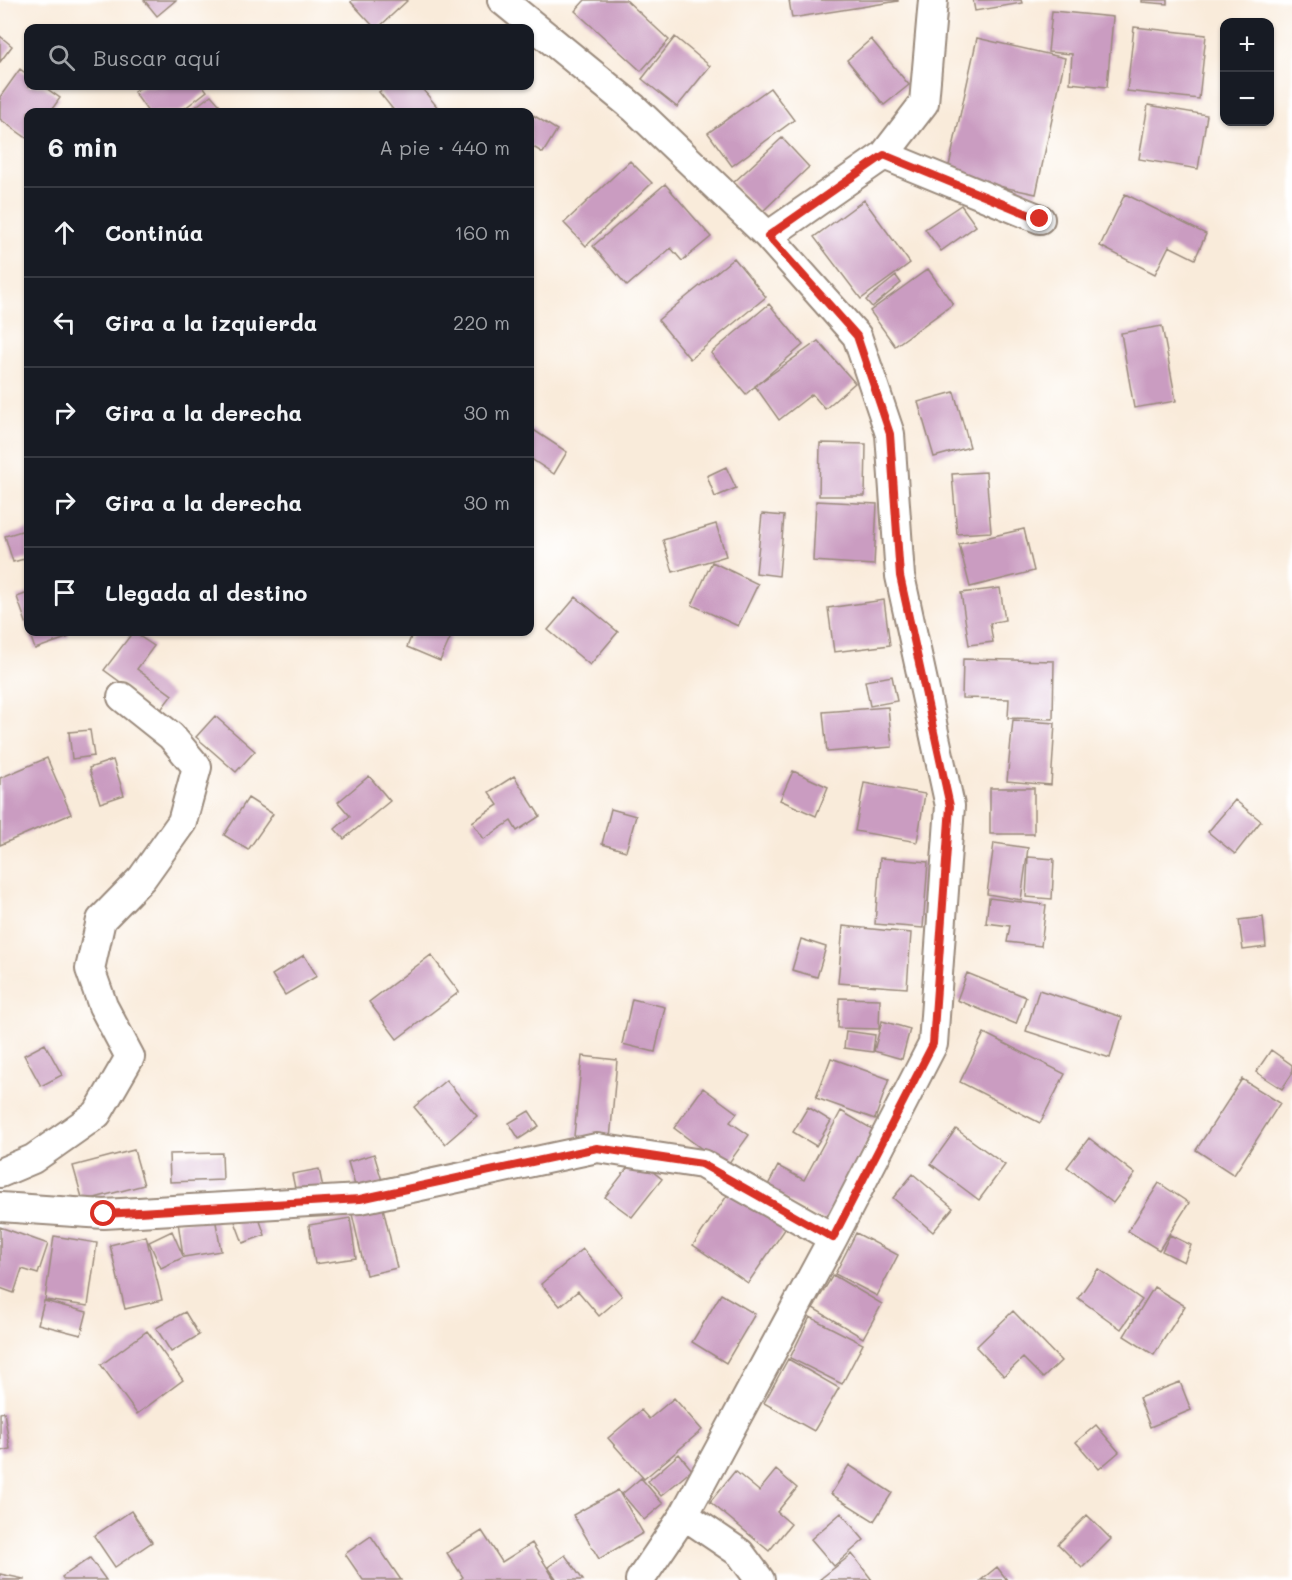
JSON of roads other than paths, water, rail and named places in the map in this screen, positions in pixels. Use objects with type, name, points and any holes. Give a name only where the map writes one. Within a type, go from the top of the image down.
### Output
[{"type":"street","points":[[502,0],[531,24]]},
{"type":"street","points":[[768,236],[884,155],[924,103],[933,0]]},
{"type":"street","points":[[534,26],[634,108],[768,236],[857,336],[890,434],[900,576],[950,806],[933,1044],[833,1238],[684,1515],[640,1580]]},
{"type":"street","points":[[884,155],[1040,219]]},
{"type":"street","points":[[0,1173],[33,1159],[97,1114],[130,1057],[103,1006],[90,969],[101,920],[142,878],[182,822],[197,767],[171,736],[122,697]]},
{"type":"street","points":[[0,1207],[104,1214],[360,1199],[597,1148],[702,1164],[833,1238]]},
{"type":"street","points":[[684,1515],[740,1553],[760,1580]]}]
